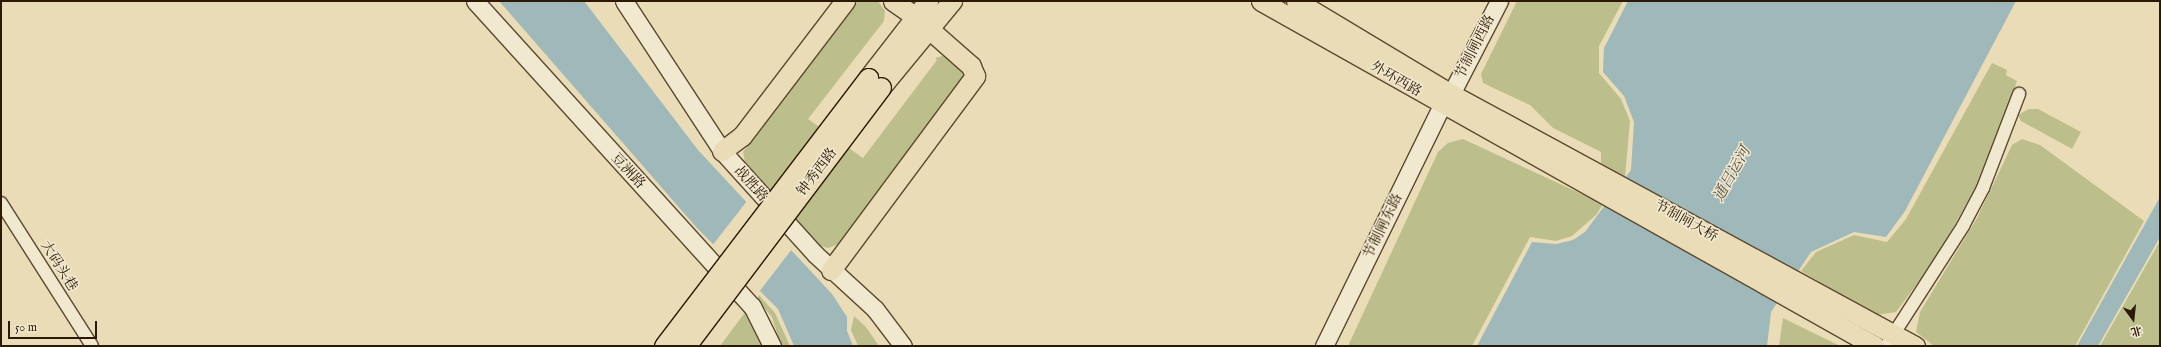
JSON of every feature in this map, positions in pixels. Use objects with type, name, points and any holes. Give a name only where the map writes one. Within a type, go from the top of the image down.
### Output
[{"type":"main road","points":[[722,151],[742,136],[845,1]]},
{"type":"main road","points":[[893,1],[916,16]]},
{"type":"main road","name":"钟秀西路","points":[[686,346],[875,82],[916,16],[928,1]]},
{"type":"main road","name":"钟秀西路","points":[[664,346],[875,82],[930,30],[952,1]]},
{"type":"main road","name":"外环西路","points":[[1261,1],[1535,147]]},
{"type":"main road","name":"外环西路","points":[[1296,1],[1446,100]]},
{"type":"main road","points":[[830,270],[975,76],[971,66],[930,30]]},
{"type":"main road","name":"节制闸大桥","points":[[1535,147],[1833,301],[1889,340]]},
{"type":"main road","name":"节制闸大桥","points":[[1535,147],[1875,346]]},
{"type":"main road","points":[[1889,340],[1915,346]]},
{"type":"street","name":"豆洲路","points":[[475,1],[752,306],[772,346]]},
{"type":"street","name":"战胜路","points":[[624,1],[722,151],[830,270],[875,309],[903,346]]},
{"type":"street","name":"节制闸西路","points":[[1446,100],[1498,1]]},
{"type":"street","points":[[1889,340],[1963,226],[1983,188],[2019,94]]},
{"type":"street","name":"节制闸东路","points":[[1324,346],[1446,100]]},
{"type":"street","name":"大码头巷","points":[[1,203],[92,346]]},
{"type":"green space","points":[[856,1],[878,1],[885,11],[884,21],[808,119],[863,158],[937,60],[935,58],[946,55],[964,72],[965,78],[842,243],[828,248],[817,245],[746,168],[743,152]]},
{"type":"green space","points":[[1517,1],[1623,1],[1599,46],[1599,73],[1621,99],[1630,121],[1625,177],[1601,165],[1601,152],[1553,128],[1530,105],[1483,83],[1481,74]]},
{"type":"green space","points":[[1992,63],[2007,70],[2006,75],[2017,81],[1986,168],[1937,257],[1896,312],[1876,315],[1801,271],[1816,252],[1854,235],[1887,242],[1906,219]]},
{"type":"green space","points":[[2029,109],[2038,109],[2081,132],[2072,149],[2021,121],[2018,115]]},
{"type":"green space","points":[[1463,139],[1603,204],[1596,215],[1572,236],[1556,241],[1530,237],[1472,346],[1348,346],[1438,152],[1448,143]]},
{"type":"green space","points":[[2022,139],[2040,145],[2144,221],[2075,346],[1934,346],[1916,332],[1920,312],[1977,218],[2012,145]]},
{"type":"green space","points":[[2160,241],[2160,346],[2100,346],[2139,278]]},
{"type":"green space","points":[[759,295],[775,313],[790,346],[781,346],[772,317],[757,299]]},
{"type":"green space","points":[[746,311],[765,346],[720,346]]},
{"type":"green space","points":[[854,316],[866,327],[879,346],[858,346],[851,330]]},
{"type":"green space","points":[[1783,318],[1840,346],[1779,346]]},
{"type":"water","points":[[499,1],[584,1],[698,150],[832,294],[847,317],[847,331],[853,346],[794,346],[778,309],[697,228]]},
{"type":"water","name":"通吕运河","points":[[1628,1],[2016,1],[1905,211],[1886,237],[1854,232],[1811,252],[1771,312],[1767,346],[1477,346],[1532,242],[1556,244],[1573,240],[1585,232],[1631,170],[1634,122],[1624,96],[1603,72],[1604,48]]},
{"type":"water","points":[[2160,197],[2160,237],[2098,346],[2077,346]]},
{"type":"pier","points":[[747,201],[792,249],[759,292],[712,246]]}]
